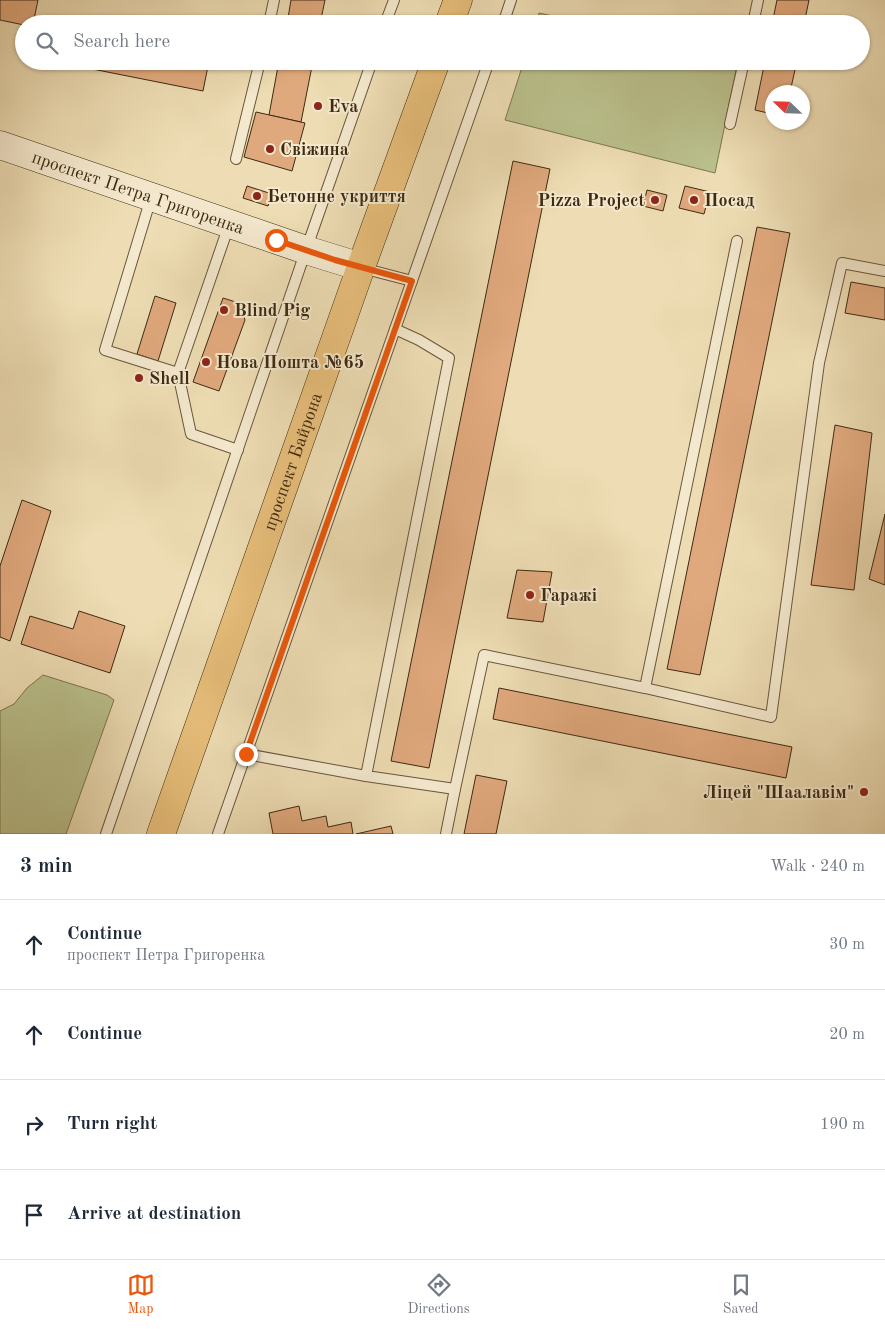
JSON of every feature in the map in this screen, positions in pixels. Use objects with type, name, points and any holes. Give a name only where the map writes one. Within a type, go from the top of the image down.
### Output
[{"type":"main road","points":[[452,15],[458,0]]},
{"type":"main road","name":"проспект Байрона","points":[[161,834],[433,70]]},
{"type":"main road","name":"проспект Петра Григоренка","points":[[0,145],[361,268]]},
{"type":"lane","points":[[271,15],[274,0]]},
{"type":"lane","points":[[388,15],[394,0]]},
{"type":"lane","points":[[506,15],[511,0]]},
{"type":"lane","points":[[755,15],[758,0]]},
{"type":"lane","points":[[236,159],[258,70]]},
{"type":"lane","points":[[106,834],[369,70]]},
{"type":"lane","points":[[218,834],[486,70]]},
{"type":"lane","points":[[730,124],[742,70]]},
{"type":"lane","points":[[151,197],[105,350],[178,373]]},
{"type":"lane","points":[[229,224],[178,373],[191,434],[238,450]]},
{"type":"lane","points":[[645,688],[737,241]]},
{"type":"lane","points":[[446,834],[484,655],[645,688],[771,717],[819,363],[842,263],[885,271]]},
{"type":"lane","points":[[361,268],[412,281]]},
{"type":"lane","points":[[366,776],[449,358],[419,340],[395,329]]},
{"type":"lane","points":[[246,754],[366,776],[455,789]]},
{"type":"green space","points":[[521,70],[736,70],[715,173],[505,120]]},
{"type":"green space","points":[[43,675],[107,695],[114,700],[66,834],[0,834],[0,711],[14,704],[27,688]]},
{"type":"building","points":[[0,0],[38,0],[35,15],[15,15],[15,23],[0,20]]},
{"type":"building","points":[[291,0],[325,0],[322,15],[288,15]]},
{"type":"building","points":[[777,0],[809,0],[806,15],[774,15]]},
{"type":"building","points":[[97,70],[207,70],[203,91]]},
{"type":"building","points":[[277,70],[311,70],[301,122],[269,115]]},
{"type":"building","points":[[763,70],[795,70],[792,85],[765,85],[765,112],[755,110]]},
{"type":"building","points":[[256,112],[305,123],[292,171],[244,157]]},
{"type":"building","points":[[513,161],[550,169],[429,768],[391,761]]},
{"type":"building","name":"Бетонне укриття","points":[[247,186],[272,194],[268,206],[243,198]]},
{"type":"building","name":"Посад","points":[[685,186],[710,192],[704,214],[679,208]]},
{"type":"building","name":"Pizza Project","points":[[647,190],[667,195],[663,211],[643,206]]},
{"type":"building","points":[[757,227],[790,233],[700,675],[667,669]]},
{"type":"building","points":[[851,282],[885,288],[885,320],[845,313]]},
{"type":"building","points":[[155,296],[176,303],[158,361],[137,354]]},
{"type":"building","points":[[223,298],[239,303],[245,320],[219,391],[193,382]]},
{"type":"building","points":[[835,425],[872,433],[854,590],[811,585]]},
{"type":"building","points":[[22,500],[51,511],[10,641],[0,637],[0,566]]},
{"type":"building","points":[[885,514],[885,585],[869,579]]},
{"type":"building","name":"Гаражі","points":[[517,570],[552,572],[543,622],[507,618]]},
{"type":"building","points":[[79,611],[125,626],[110,673],[21,644],[30,616],[73,629]]},
{"type":"building","points":[[499,688],[792,747],[786,778],[493,719]]},
{"type":"building","points":[[476,775],[507,781],[496,834],[464,834]]},
{"type":"building","points":[[299,806],[302,821],[326,816],[328,827],[351,822],[353,834],[273,834],[269,813]]},
{"type":"building","points":[[391,826],[393,834],[356,834]]},
{"type":"place","name":"Eva","points":[[318,106]]},
{"type":"place","name":"Свіжина","points":[[270,149]]},
{"type":"place","name":"Бетонне укриття","points":[[257,196]]},
{"type":"place","name":"Pizza Project","points":[[655,200]]},
{"type":"place","name":"Посад","points":[[694,200]]},
{"type":"place","name":"Blind Pig","points":[[224,310]]},
{"type":"place","name":"Нова Пошта №65","points":[[206,362]]},
{"type":"place","name":"Shell","points":[[139,378]]},
{"type":"place","name":"Гаражі","points":[[530,595]]},
{"type":"place","name":"Ліцей \"Шаалавім\"","points":[[864,792]]},
{"type":"route","points":[[246,754],[412,281],[361,268],[276,240]]}]
